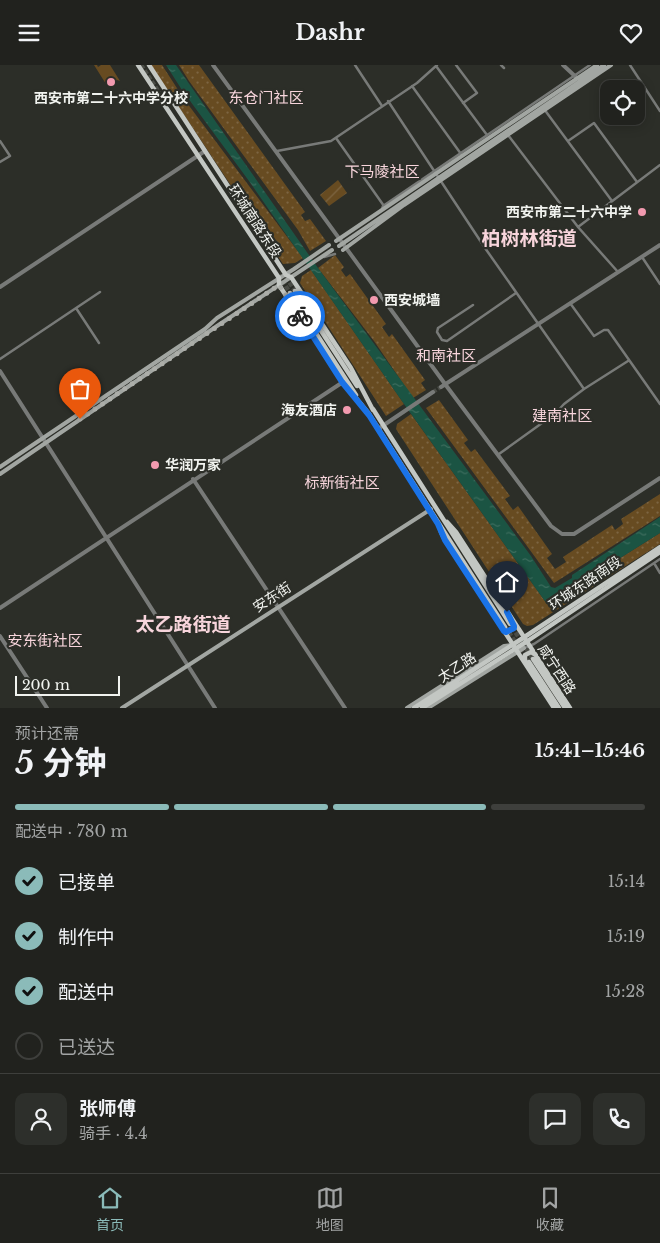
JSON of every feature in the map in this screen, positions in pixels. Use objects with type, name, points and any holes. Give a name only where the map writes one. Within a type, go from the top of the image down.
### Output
[{"type":"main road","name":"环城南路东段","points":[[138,65],[279,278],[279,285]]},
{"type":"main road","name":"环城南路东段","points":[[149,65],[286,275],[291,277]]},
{"type":"main road","points":[[338,239],[380,212],[384,207],[508,135],[576,77],[596,65]]},
{"type":"main road","points":[[341,244],[436,176],[604,65]]},
{"type":"main road","points":[[342,250],[461,155],[488,137],[611,65]]},
{"type":"main road","points":[[0,474],[291,277],[317,253],[329,245]]},
{"type":"main road","points":[[0,467],[205,329],[216,318],[279,278],[334,252]]},
{"type":"main road","points":[[291,277],[351,368],[374,410]]},
{"type":"main road","points":[[279,285],[342,382],[369,415]]},
{"type":"main road","points":[[428,708],[526,642],[508,626],[445,540],[438,524],[293,292],[384,425],[444,519],[456,532],[508,626],[514,649]]},
{"type":"main road","name":"安东街","points":[[122,708],[436,506]]},
{"type":"main road","name":"环城东路南段","points":[[526,642],[660,547]]},
{"type":"main road","name":"环城东路南段","points":[[526,642],[660,552]]},
{"type":"main road","name":"咸宁西路","points":[[526,642],[530,660],[554,708]]},
{"type":"main road","points":[[407,708],[504,646],[524,649]]},
{"type":"main road","name":"咸宁西路","points":[[514,649],[530,660],[570,708]]},
{"type":"main road","name":"太乙路","points":[[414,708],[514,649]]},
{"type":"main road","name":"太乙路","points":[[422,708],[514,649]]},
{"type":"main road","name":"咸宁西路","points":[[530,660],[559,708]]},
{"type":"main road","name":"咸宁西路","points":[[530,660],[565,708]]},
{"type":"street","points":[[213,65],[341,244],[347,247],[443,385],[499,454],[551,526],[562,534],[574,534],[660,478]]},
{"type":"street","points":[[355,65],[382,106]]},
{"type":"street","points":[[456,65],[477,93],[463,103]]},
{"type":"street","points":[[563,65],[576,77]]},
{"type":"street","points":[[276,151],[331,141],[412,86],[436,66],[488,137],[576,77],[590,65]]},
{"type":"street","points":[[630,65],[660,111]]},
{"type":"street","points":[[412,86],[461,155]]},
{"type":"street","points":[[388,101],[436,176],[537,324],[584,389]]},
{"type":"street","points":[[542,107],[612,201]]},
{"type":"street","points":[[568,141],[594,123],[637,182]]},
{"type":"street","points":[[508,135],[578,227],[618,272]]},
{"type":"street","points":[[336,138],[384,207]]},
{"type":"street","points":[[0,141],[10,156],[0,162]]},
{"type":"street","points":[[0,287],[205,151]]},
{"type":"street","points":[[578,227],[660,165]]},
{"type":"street","points":[[443,385],[660,245]]},
{"type":"street","points":[[642,257],[660,284]]},
{"type":"street","points":[[0,359],[100,291]]},
{"type":"street","points":[[473,305],[438,328],[437,332],[442,340],[447,341],[516,293]]},
{"type":"street","points":[[570,303],[594,336],[604,330],[608,330],[660,404]]},
{"type":"street","points":[[76,308],[99,343]]},
{"type":"street","points":[[499,454],[556,413],[564,404],[584,389],[628,361]]},
{"type":"street","points":[[0,371],[215,708]]},
{"type":"street","points":[[0,608],[342,382]]},
{"type":"street","points":[[378,429],[433,392]]},
{"type":"street","points":[[193,479],[345,708]]},
{"type":"street","points":[[651,557],[660,573]]},
{"type":"street","points":[[524,649],[526,642],[660,559]]},
{"type":"street","points":[[0,636],[47,708]]},
{"type":"shaded area","points":[[94,65],[98,67],[110,65],[120,81],[117,80],[112,85],[106,84]]},
{"type":"shaded area","points":[[151,65],[162,65],[184,99],[303,258],[295,263],[283,264]]},
{"type":"shaded area","points":[[179,65],[199,65],[305,212],[301,215],[305,221],[310,219],[326,241],[310,251],[298,230]]},
{"type":"shaded area","points":[[338,180],[347,193],[329,206],[320,195]]},
{"type":"shaded area","points":[[335,255],[344,267],[341,270],[346,277],[350,274],[386,324],[382,327],[389,337],[392,334],[425,380],[421,383],[426,390],[413,398],[374,341],[318,268]]},
{"type":"shaded area","points":[[311,270],[404,404],[386,416],[300,283],[302,276]]},
{"type":"shaded area","points":[[439,400],[468,440],[464,443],[471,452],[475,449],[510,496],[505,499],[513,510],[518,506],[552,554],[547,558],[555,569],[566,562],[563,557],[612,525],[615,530],[623,524],[621,519],[660,494],[660,516],[554,583],[426,408]]},
{"type":"shaded area","points":[[411,414],[547,604],[660,533],[660,544],[533,625],[527,626],[523,624],[396,429],[397,424]]},
{"type":"water","points":[[166,65],[176,65],[318,268],[531,556],[551,587],[555,588],[572,578],[572,575],[660,517],[660,533],[547,604]]},
{"type":"tunnel","points":[[141,65],[168,106]]},
{"type":"tunnel","points":[[279,275],[290,293]]},
{"type":"tunnel","points":[[286,277],[295,291]]},
{"type":"tunnel","points":[[433,392],[441,387]]},
{"type":"tunnel","points":[[505,627],[529,662]]},
{"type":"tunnel","points":[[512,627],[533,659]]},
{"type":"way so far","points":[[80,419],[279,285],[300,316]]},
{"type":"place","name":"西安市第二十六中学分校","points":[[111,82]]},
{"type":"place","name":"西安市第二十六中学","points":[[642,212]]},
{"type":"place","name":"西安城墙","points":[[374,300]]},
{"type":"place","name":"海友酒店","points":[[347,410]]},
{"type":"place","name":"华润万家","points":[[155,465]]},
{"type":"district","name":"东仓门社区","points":[[266,97]]},
{"type":"district","name":"下马陵社区","points":[[382,171]]},
{"type":"district","name":"柏树林街道","points":[[529,238]]},
{"type":"district","name":"和南社区","points":[[446,355]]},
{"type":"district","name":"建南社区","points":[[562,415]]},
{"type":"district","name":"标新街社区","points":[[342,482]]},
{"type":"district","name":"太乙路街道","points":[[183,624]]},
{"type":"district","name":"安东街社区","points":[[45,640]]},
{"type":"route","points":[[300,316],[342,382],[369,415],[438,524],[445,540],[506,632],[514,628],[514,624],[507,612]]}]
